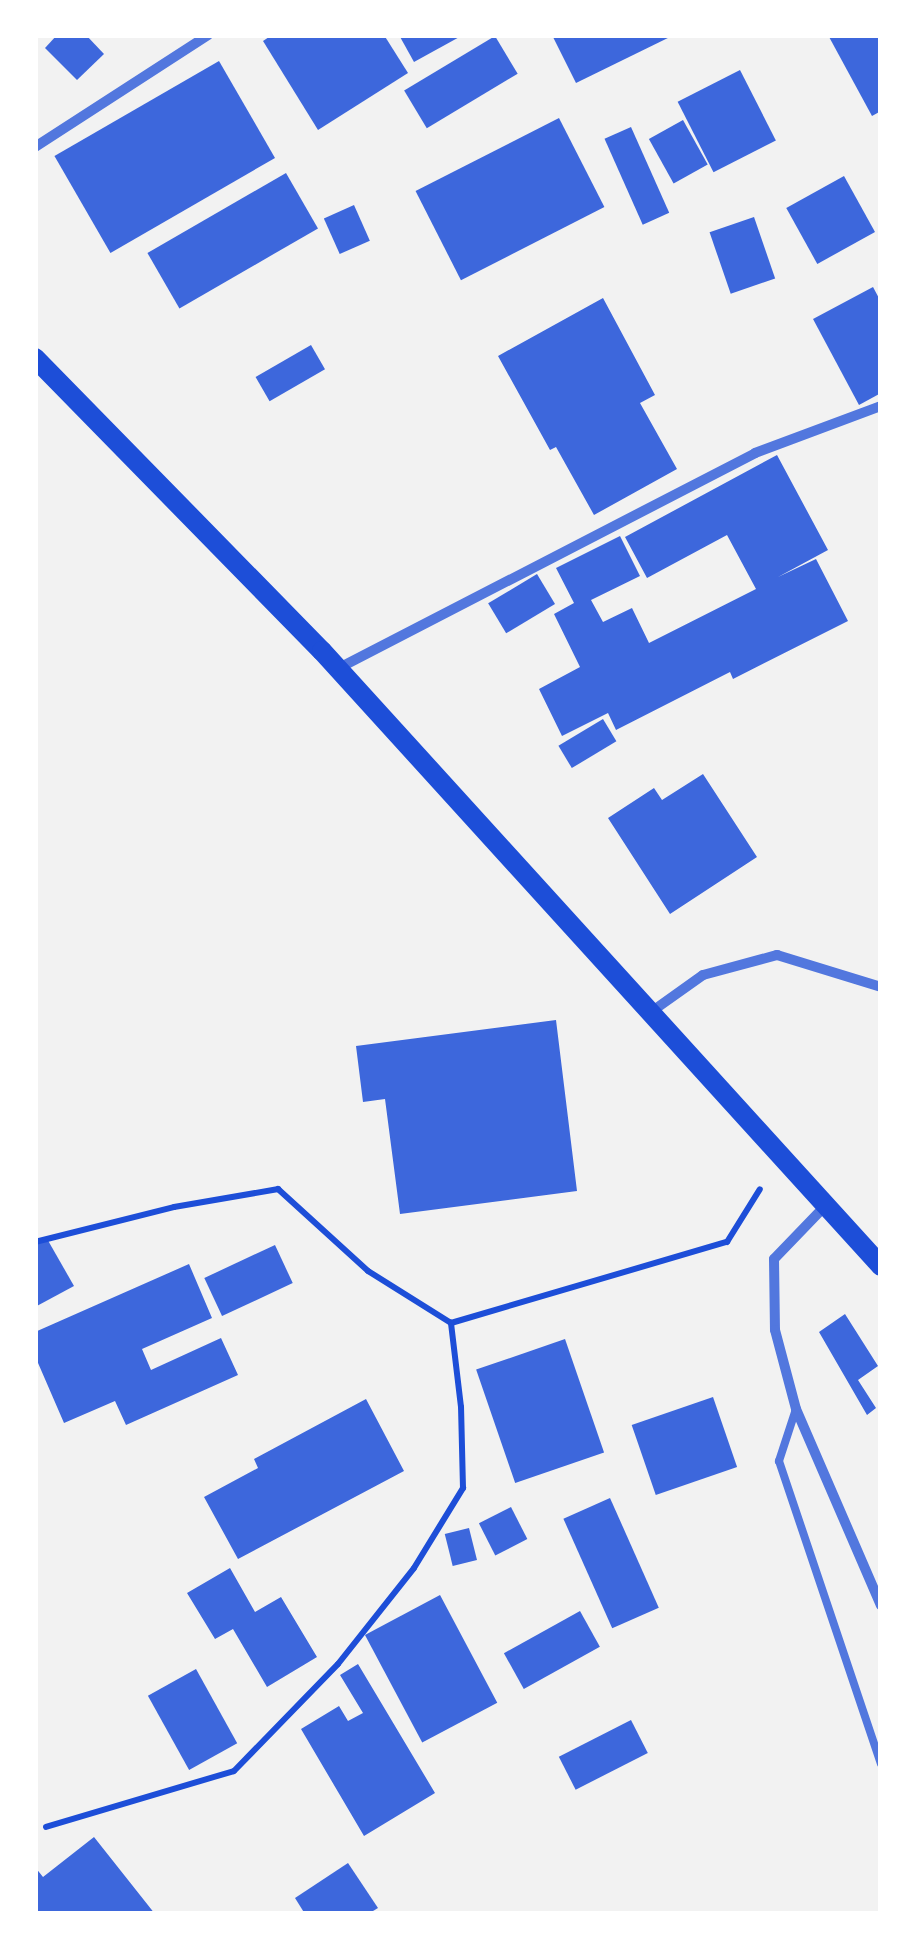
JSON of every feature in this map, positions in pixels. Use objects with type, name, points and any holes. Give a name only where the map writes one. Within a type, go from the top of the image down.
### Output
[{"type":"main road","points":[[35,358],[338,669],[881,1266]]},
{"type":"street","points":[[35,147],[208,35]]},
{"type":"street","points":[[338,669],[755,453],[881,406]]},
{"type":"street","points":[[650,1012],[703,974],[778,956],[881,987]]},
{"type":"street","points":[[826,1204],[774,1259],[774,1330],[796,1409],[881,1605]]},
{"type":"lane","points":[[796,1409],[779,1461],[881,1764]]},
{"type":"path","points":[[35,1242],[174,1207],[278,1189],[368,1271],[451,1323],[726,1242],[781,1156]]},
{"type":"path","points":[[46,1827],[234,1772],[338,1664],[414,1568],[463,1488],[461,1407],[451,1323]]},
{"type":"building","points":[[57,35],[86,35],[104,54],[77,80],[45,48]]},
{"type":"building","points":[[272,35],[384,35],[408,73],[318,130],[263,41]]},
{"type":"building","points":[[399,35],[463,35],[414,62]]},
{"type":"building","points":[[552,35],[674,35],[576,83]]},
{"type":"building","points":[[828,35],[881,35],[881,111],[872,116]]},
{"type":"building","points":[[495,36],[518,74],[427,128],[404,91]]},
{"type":"building","points":[[219,61],[275,158],[110,253],[54,156]]},
{"type":"building","points":[[740,70],[776,140],[713,172],[678,102]]},
{"type":"building","points":[[559,118],[604,207],[461,280],[416,191]]},
{"type":"building","points":[[683,120],[708,165],[674,184],[649,139]]},
{"type":"building","points":[[631,127],[669,213],[643,225],[605,139]]},
{"type":"building","points":[[286,173],[318,228],[179,308],[147,253]]},
{"type":"building","points":[[844,176],[875,232],[817,264],[786,208]]},
{"type":"building","points":[[354,205],[370,241],[340,254],[324,218]]},
{"type":"building","points":[[754,217],[775,278],[731,294],[710,232]]},
{"type":"building","points":[[873,287],[881,302],[881,393],[859,405],[813,319]]},
{"type":"building","points":[[603,298],[655,395],[640,403],[677,469],[594,515],[556,447],[550,450],[498,356]]},
{"type":"building","points":[[311,345],[325,369],[270,401],[256,377]]},
{"type":"building","points":[[777,455],[828,550],[778,577],[816,559],[848,621],[733,679],[730,672],[616,730],[608,713],[562,736],[539,689],[580,667],[554,614],[574,603],[556,568],[620,536],[640,576],[591,600],[603,622],[632,608],[649,643],[756,589],[727,535],[647,578],[625,537]]},
{"type":"building","points":[[537,574],[555,604],[506,633],[488,603]]},
{"type":"building","points":[[603,719],[616,741],[572,768],[558,746]]},
{"type":"building","points":[[703,774],[757,857],[670,914],[608,818],[654,788],[662,800]]},
{"type":"building","points":[[556,1020],[577,1191],[400,1214],[385,1099],[363,1102],[356,1046]]},
{"type":"building","points":[[46,1237],[74,1286],[35,1307],[35,1243]]},
{"type":"building","points":[[275,1245],[293,1283],[222,1316],[204,1278]]},
{"type":"building","points":[[189,1264],[212,1318],[142,1349],[151,1370],[221,1338],[238,1375],[126,1425],[115,1401],[64,1423],[35,1356],[35,1332]]},
{"type":"building","points":[[845,1314],[878,1366],[858,1380],[876,1408],[867,1415],[819,1332]]},
{"type":"building","points":[[565,1339],[604,1452],[515,1483],[476,1370]]},
{"type":"building","points":[[713,1397],[737,1467],[656,1495],[632,1425]]},
{"type":"building","points":[[366,1399],[404,1471],[238,1559],[204,1497],[258,1468],[254,1459]]},
{"type":"building","points":[[610,1498],[659,1608],[612,1628],[563,1519]]},
{"type":"building","points":[[511,1507],[527,1539],[495,1555],[479,1523]]},
{"type":"building","points":[[469,1528],[477,1560],[453,1566],[445,1534]]},
{"type":"building","points":[[230,1568],[255,1612],[281,1597],[317,1657],[267,1687],[233,1629],[215,1639],[187,1593]]},
{"type":"building","points":[[440,1595],[497,1703],[422,1743],[365,1635]]},
{"type":"building","points":[[580,1611],[600,1647],[524,1689],[504,1653]]},
{"type":"building","points":[[358,1664],[435,1793],[364,1836],[301,1729],[339,1706],[348,1721],[363,1713],[340,1675]]},
{"type":"building","points":[[196,1669],[237,1743],[189,1770],[148,1696]]},
{"type":"building","points":[[631,1720],[648,1753],[576,1790],[559,1757]]},
{"type":"building","points":[[94,1837],[155,1914],[35,1914],[35,1867],[43,1877]]},
{"type":"building","points":[[348,1863],[378,1908],[368,1914],[305,1914],[295,1898]]}]
